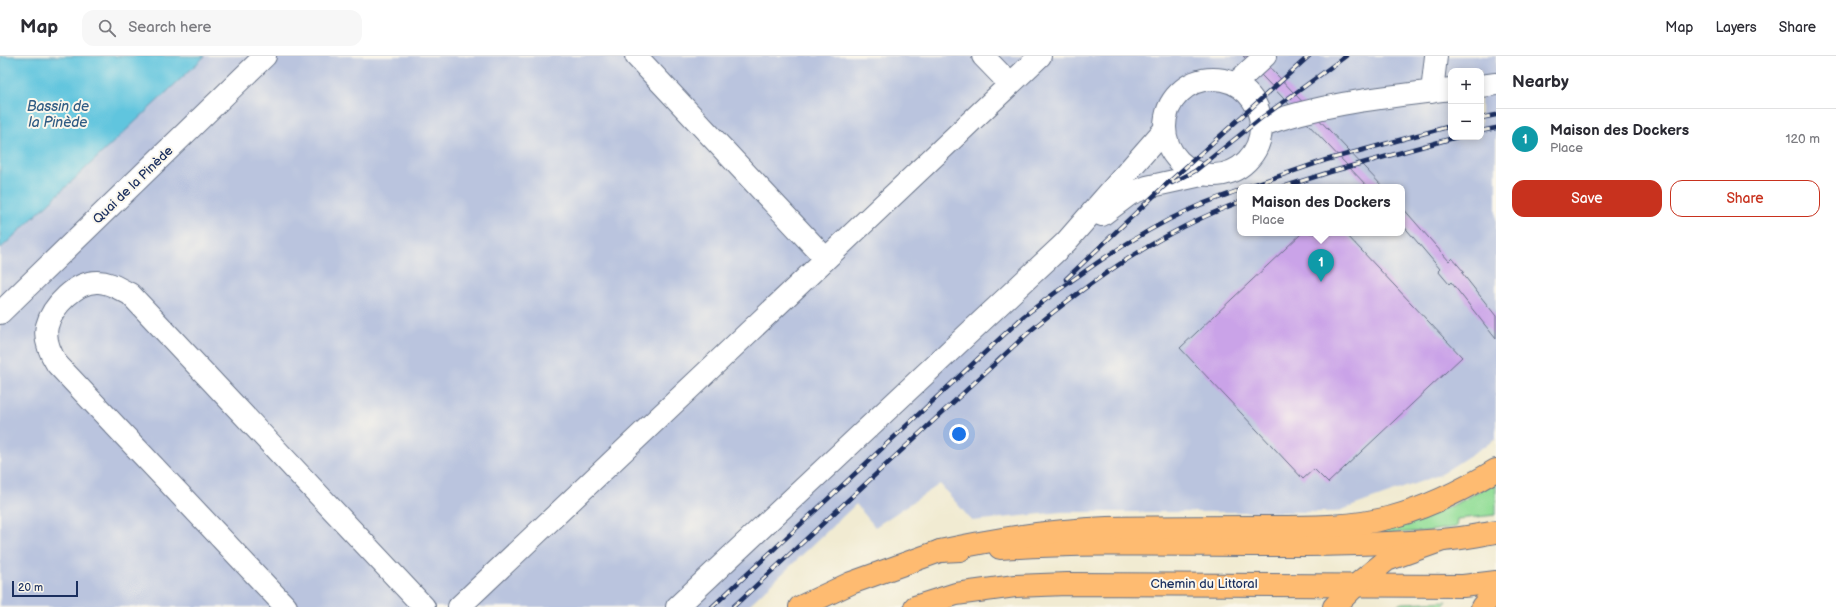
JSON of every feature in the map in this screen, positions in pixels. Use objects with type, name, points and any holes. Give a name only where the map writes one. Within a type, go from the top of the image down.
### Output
[{"type":"main road","points":[[800,607],[851,583],[940,551],[1003,538],[1050,532],[1106,528],[1307,527],[1368,522],[1392,517],[1438,502],[1496,470]]},
{"type":"main road","points":[[940,551],[1044,545],[1330,546],[1443,540],[1496,532]]},
{"type":"main road","points":[[1334,607],[1356,585],[1388,560],[1443,540]]},
{"type":"main road","name":"Chemin du Littoral","points":[[915,607],[956,594],[1037,585],[1463,586],[1496,582]]},
{"type":"main road","points":[[1482,607],[1496,590]]},
{"type":"lane","name":"Quai de la Pinède","points":[[0,313],[265,56]]},
{"type":"lane","points":[[636,56],[826,259]]},
{"type":"lane","points":[[983,56],[1010,84]]},
{"type":"lane","points":[[459,607],[1040,56]]},
{"type":"lane","points":[[1235,84],[1265,56]]},
{"type":"lane","points":[[1260,126],[1289,115],[1382,98],[1441,91],[1436,56]]},
{"type":"lane","points":[[1066,242],[1130,194],[1147,187],[1206,174],[1222,174],[1238,168],[1250,157],[1258,142],[1260,126],[1260,119],[1255,105],[1243,89],[1222,79],[1207,79],[1193,83],[1181,90],[1172,101],[1166,114],[1165,129],[1167,143],[1175,156],[1186,166],[1206,174]]},
{"type":"lane","points":[[1484,86],[1496,84]]},
{"type":"lane","points":[[677,607],[1066,242],[1165,129]]},
{"type":"lane","points":[[286,607],[57,364],[51,355],[47,344],[47,326],[56,308],[80,286],[97,282],[111,284],[130,294],[424,607]]},
{"type":"shaded area","points":[[205,56],[1496,56],[1496,439],[1439,475],[1336,512],[1061,512],[972,521],[940,484],[875,527],[856,504],[747,607],[0,607],[0,249]]},
{"type":"green space","points":[[1496,480],[1496,515],[1457,519],[1456,527],[1430,531],[1378,534],[1374,530],[1428,516],[1466,499]]},
{"type":"green space","points":[[1447,601],[1442,607],[1392,607],[1403,603]]},
{"type":"water","name":"Bassin de la Pinède","points":[[0,56],[205,56],[0,249]]},
{"type":"building","points":[[1243,56],[1259,56],[1380,184],[1365,184]]},
{"type":"building","points":[[1405,210],[1449,261],[1452,258],[1496,316],[1496,339],[1451,282],[1449,284],[1438,271],[1440,269],[1405,228]]},
{"type":"building","points":[[1299,236],[1348,236],[1462,357],[1328,483],[1314,469],[1303,479],[1180,348]]},
{"type":"railway","points":[[1066,279],[1159,191],[1309,56]]},
{"type":"railway","points":[[1172,183],[1195,171],[1260,119],[1346,56]]},
{"type":"railway","points":[[1484,117],[1496,115]]},
{"type":"railway","points":[[1256,184],[1326,160],[1448,127]]},
{"type":"railway","points":[[1484,130],[1496,128]]},
{"type":"railway","points":[[1292,184],[1448,139]]},
{"type":"railway","points":[[712,607],[1024,316],[1084,272],[1147,231],[1197,206],[1237,191]]},
{"type":"railway","points":[[733,607],[1030,331],[1078,293],[1129,258],[1183,227],[1237,203]]},
{"type":"place","name":"Maison des Dockers","points":[[1321,282]]}]
